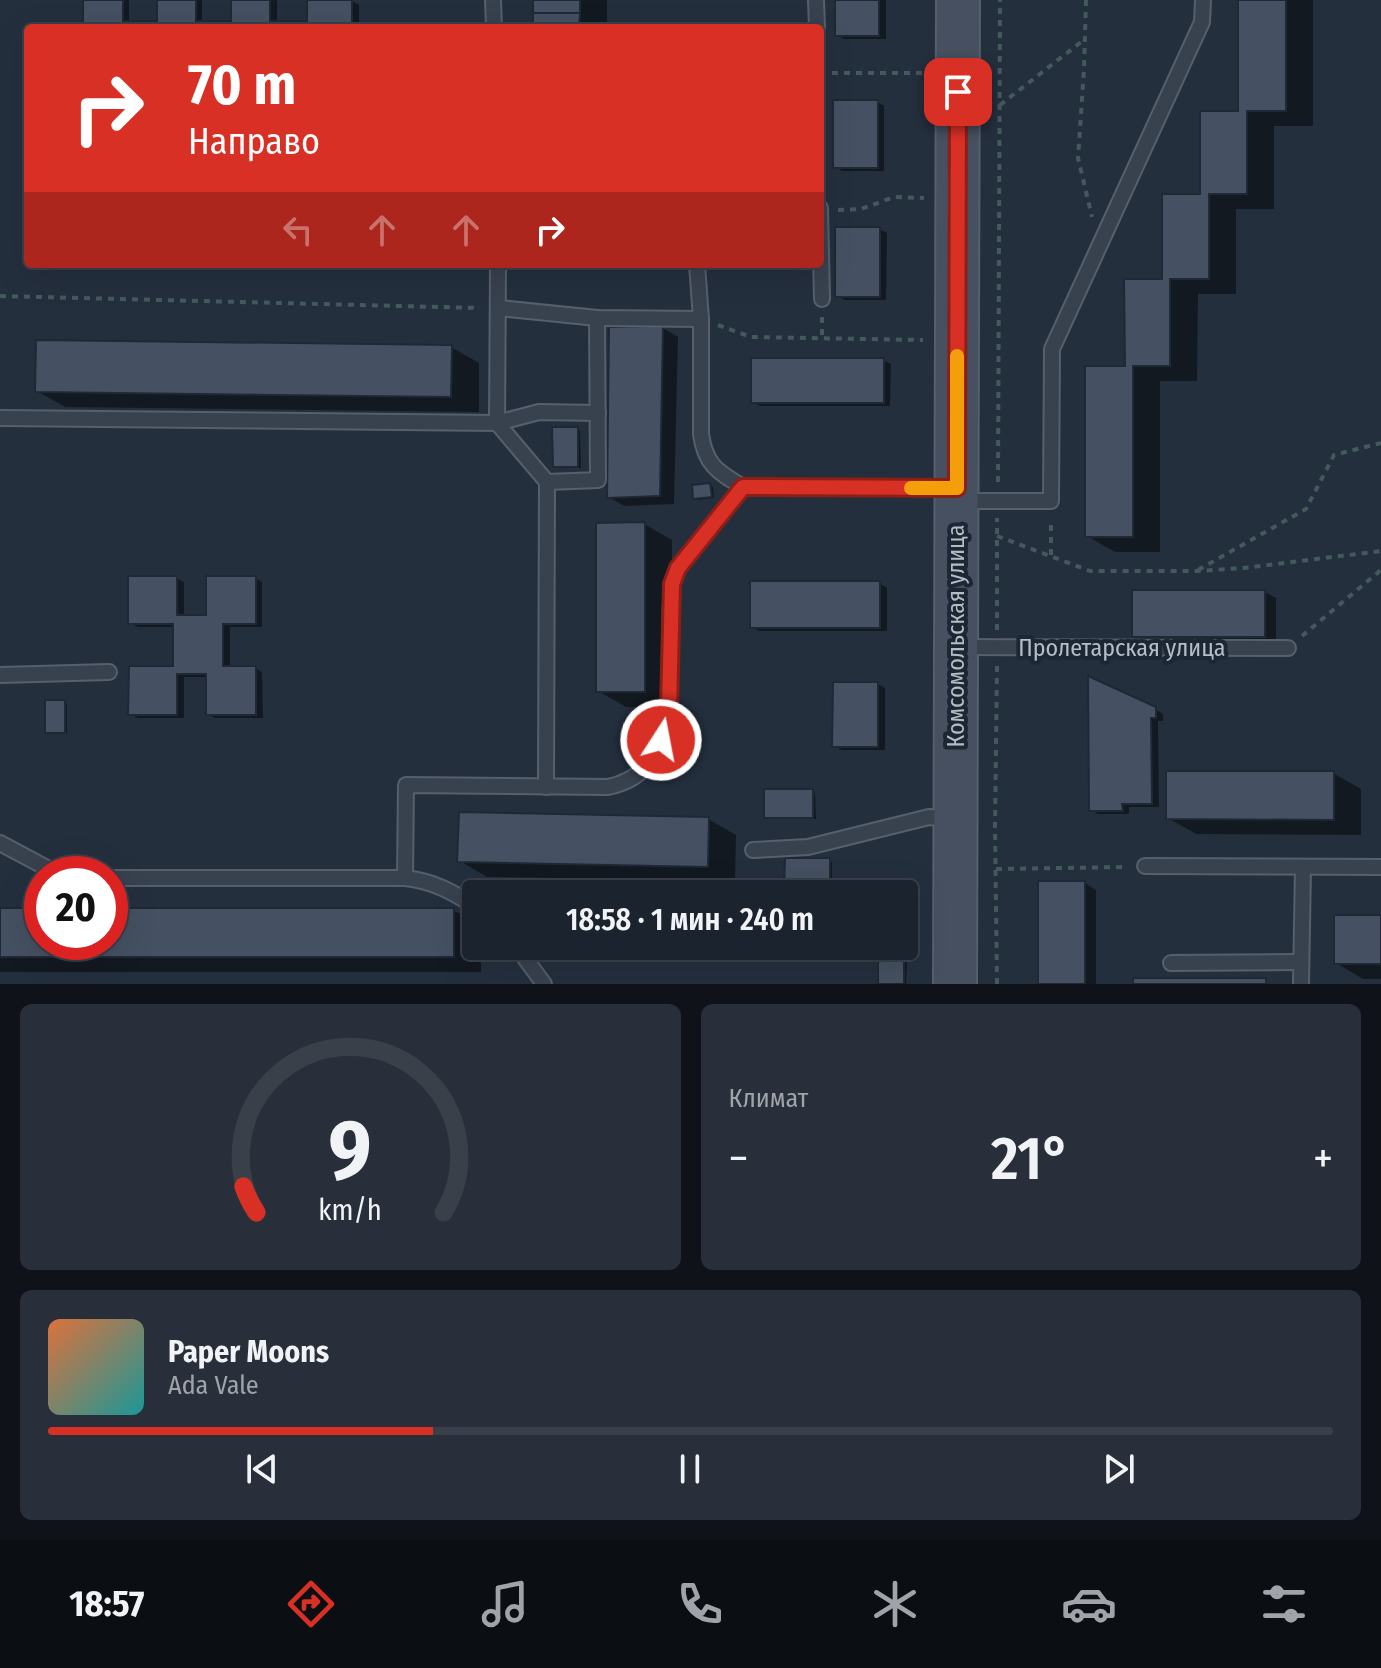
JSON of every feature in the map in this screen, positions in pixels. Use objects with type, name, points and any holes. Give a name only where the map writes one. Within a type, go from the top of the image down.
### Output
[{"type":"street","name":"Комсомольская улица","points":[[955,984],[958,0]]},
{"type":"lane","points":[[493,0],[494,24]]},
{"type":"lane","points":[[816,0],[817,24]]},
{"type":"lane","points":[[697,268],[701,319],[701,434],[703,450],[717,471],[743,487],[1051,501],[1052,349],[1202,22],[1203,0]]},
{"type":"lane","points":[[498,268],[497,423],[547,482],[546,787]]},
{"type":"lane","points":[[821,268],[822,299]]},
{"type":"lane","points":[[499,308],[597,318],[701,319]]},
{"type":"lane","points":[[547,482],[598,480],[597,318]]},
{"type":"lane","points":[[0,418],[497,423],[539,412],[598,413]]},
{"type":"lane","points":[[405,878],[406,785],[608,787],[622,784],[647,767],[656,754],[669,710],[672,584],[678,568],[743,487]]},
{"type":"lane","name":"Пролетарская улица","points":[[956,647],[1288,648]]},
{"type":"lane","points":[[0,675],[109,672]]},
{"type":"lane","points":[[753,850],[808,847],[929,817],[955,819]]},
{"type":"lane","points":[[0,843],[24,856]]},
{"type":"lane","points":[[1145,866],[1381,867]]},
{"type":"lane","points":[[1301,984],[1303,868]]},
{"type":"lane","points":[[128,878],[405,878],[424,880],[462,898]]},
{"type":"lane","points":[[526,960],[544,984]]},
{"type":"lane","points":[[1171,963],[1301,962]]},
{"type":"path","points":[[1086,0],[1078,158],[1099,246]]},
{"type":"path","points":[[1000,105],[1085,39]]},
{"type":"path","points":[[824,73],[925,73]]},
{"type":"path","points":[[824,209],[861,209],[894,197],[925,198]]},
{"type":"path","points":[[0,296],[499,308]]},
{"type":"path","points":[[701,319],[751,337],[926,340]]},
{"type":"path","points":[[1197,571],[1306,509],[1334,455],[1381,443]]},
{"type":"path","points":[[1051,501],[1051,556]]},
{"type":"path","points":[[997,536],[1090,571],[1244,568],[1381,551]]},
{"type":"path","points":[[1288,648],[1381,570]]},
{"type":"path","points":[[996,869],[1145,866]]},
{"type":"building","points":[[83,0],[123,0],[123,21],[157,21],[157,0],[196,0],[196,21],[231,21],[231,0],[270,0],[270,21],[307,21],[307,0],[352,0],[352,24],[83,24]]},
{"type":"building","points":[[533,0],[580,0],[580,13],[533,13]]},
{"type":"building","points":[[835,0],[879,0],[879,36],[835,36]]},
{"type":"building","points":[[1238,0],[1286,0],[1286,111],[1247,111],[1247,194],[1209,194],[1209,279],[1170,279],[1170,366],[1133,366],[1133,537],[1085,537],[1085,366],[1125,366],[1124,279],[1162,279],[1162,194],[1200,194],[1200,111],[1238,111]]},
{"type":"building","points":[[533,13],[580,13],[579,24],[533,24]]},
{"type":"building","points":[[833,100],[878,100],[878,168],[833,168]]},
{"type":"building","points":[[835,227],[880,227],[880,297],[835,297]]},
{"type":"building","points":[[663,326],[660,496],[607,498],[609,327]]},
{"type":"building","points":[[36,340],[452,345],[451,397],[35,392]]},
{"type":"building","points":[[751,358],[884,358],[884,403],[751,403]]},
{"type":"building","points":[[552,427],[578,427],[578,467],[553,467]]},
{"type":"building","points":[[710,483],[712,497],[693,499],[692,485]]},
{"type":"building","points":[[645,522],[645,692],[596,692],[596,523]]},
{"type":"building","points":[[128,576],[177,576],[177,615],[206,615],[206,576],[256,576],[256,624],[223,624],[223,666],[256,666],[256,715],[206,715],[206,674],[177,674],[177,715],[128,715],[129,666],[173,666],[173,624],[128,624]]},
{"type":"building","points":[[750,581],[880,581],[880,628],[750,628]]},
{"type":"building","points":[[1132,590],[1265,590],[1265,637],[1132,637]]},
{"type":"building","points":[[1088,676],[1156,707],[1156,718],[1151,718],[1152,804],[1122,804],[1123,811],[1089,811]]},
{"type":"building","points":[[833,682],[878,682],[878,747],[832,747]]},
{"type":"building","points":[[45,700],[65,700],[65,733],[45,733]]},
{"type":"building","points":[[1166,771],[1334,771],[1334,820],[1166,819]]},
{"type":"building","points":[[764,789],[813,789],[813,818],[764,818]]},
{"type":"building","points":[[459,812],[709,817],[708,867],[457,862]]},
{"type":"building","points":[[785,858],[830,858],[830,880],[784,880]]},
{"type":"building","points":[[1038,881],[1085,881],[1085,984],[1038,984]]},
{"type":"building","points":[[0,908],[24,908],[24,957],[0,957]]},
{"type":"building","points":[[128,908],[454,908],[454,957],[128,957]]},
{"type":"building","points":[[1334,915],[1381,915],[1381,964],[1334,964]]},
{"type":"building","points":[[878,960],[904,960],[904,984],[878,984]]},
{"type":"building","points":[[1133,978],[1266,978],[1266,984],[1133,984]]},
{"type":"slow traffic","points":[[911,488],[957,488],[957,356]]},
{"type":"route","points":[[661,740],[669,710],[672,584],[678,568],[743,487],[957,488],[958,92]]}]
